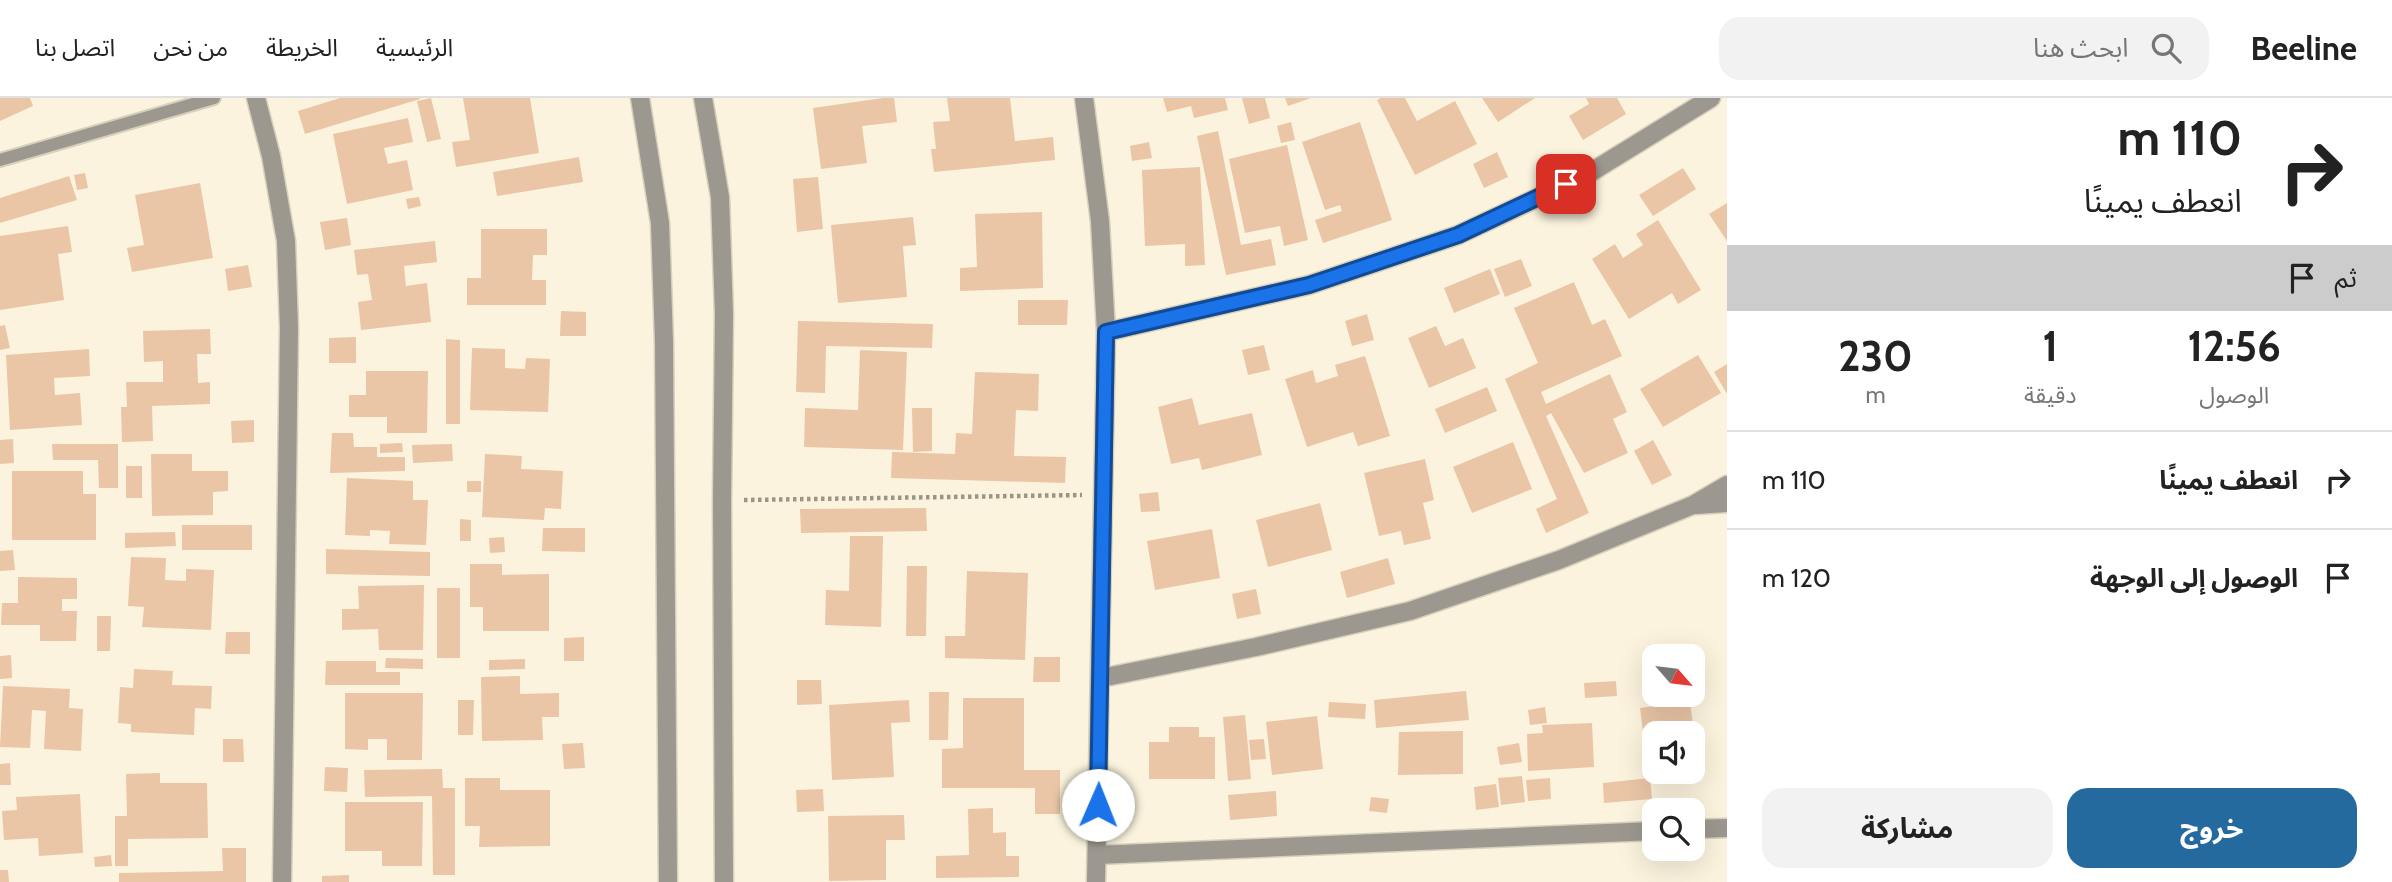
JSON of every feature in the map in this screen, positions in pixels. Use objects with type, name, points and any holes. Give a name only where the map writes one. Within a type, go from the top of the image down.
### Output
[{"type":"street","points":[[256,98],[271,156],[286,241],[289,328],[282,882]]},
{"type":"street","points":[[640,98],[660,223],[664,342],[668,882]]},
{"type":"street","points":[[703,98],[720,197],[724,314],[724,882]]},
{"type":"street","points":[[1084,98],[1100,221],[1106,332],[1097,882]]},
{"type":"street","points":[[1106,332],[1309,285],[1458,235],[1588,174],[1711,98]]},
{"type":"street","points":[[1101,678],[1256,647],[1410,611],[1559,559],[1693,505],[1727,485]]},
{"type":"street","points":[[1693,505],[1727,503]]},
{"type":"street","points":[[1705,829],[1727,828]]},
{"type":"street","points":[[1097,855],[1642,832]]},
{"type":"lane","points":[[0,160],[214,98]]},
{"type":"path","points":[[722,501],[1104,494]]},
{"type":"building","points":[[0,98],[30,98],[33,106],[0,121]]},
{"type":"building","points":[[340,98],[420,99],[305,134],[298,111]]},
{"type":"building","points":[[431,98],[441,139],[427,142],[417,101]]},
{"type":"building","points":[[463,98],[530,98],[539,153],[456,167],[452,142],[470,140]]},
{"type":"building","points":[[894,98],[897,122],[862,126],[867,163],[821,169],[813,108]]},
{"type":"building","points":[[947,98],[1010,98],[1015,141],[1053,137],[1055,160],[934,172],[931,149],[936,149],[933,122],[950,121]]},
{"type":"building","points":[[1163,98],[1225,98],[1228,110],[1194,118],[1191,106],[1167,112]]},
{"type":"building","points":[[1242,98],[1265,98],[1270,118],[1249,124]]},
{"type":"building","points":[[1285,98],[1311,98],[1288,106]]},
{"type":"building","points":[[1405,98],[1417,121],[1455,101],[1477,144],[1415,175],[1377,100]]},
{"type":"building","points":[[1482,98],[1535,98],[1498,122]]},
{"type":"building","points":[[1586,98],[1617,98],[1626,114],[1583,140],[1569,116],[1589,104]]},
{"type":"building","points":[[408,118],[413,142],[384,148],[388,164],[407,160],[413,190],[347,204],[333,134]]},
{"type":"building","points":[[1291,122],[1295,140],[1281,143],[1277,126]]},
{"type":"building","points":[[1360,122],[1392,220],[1323,243],[1315,220],[1342,211],[1340,205],[1325,210],[1302,142]]},
{"type":"building","points":[[1218,131],[1241,245],[1271,239],[1276,265],[1226,275],[1197,136]]},
{"type":"building","points":[[1149,142],[1152,158],[1132,161],[1130,146]]},
{"type":"building","points":[[1287,145],[1308,240],[1284,246],[1280,226],[1245,233],[1229,159]]},
{"type":"building","points":[[1497,152],[1508,177],[1484,188],[1473,164]]},
{"type":"building","points":[[579,157],[583,182],[497,196],[493,172]]},
{"type":"building","points":[[1200,167],[1205,265],[1185,266],[1185,244],[1145,246],[1142,170]]},
{"type":"building","points":[[1683,168],[1696,189],[1653,216],[1639,195]]},
{"type":"building","points":[[85,173],[88,188],[77,190],[74,175]]},
{"type":"building","points":[[69,176],[77,200],[0,223],[0,198]]},
{"type":"building","points":[[818,177],[823,229],[797,232],[793,179]]},
{"type":"building","points":[[200,183],[213,258],[132,272],[127,248],[144,245],[135,195]]},
{"type":"building","points":[[419,197],[421,206],[408,209],[406,199]]},
{"type":"building","points":[[1727,203],[1727,241],[1709,214]]},
{"type":"building","points":[[1042,212],[1043,288],[960,291],[960,268],[977,267],[975,214]]},
{"type":"building","points":[[913,217],[916,245],[903,246],[907,297],[838,303],[831,225]]},
{"type":"building","points":[[347,218],[351,245],[325,250],[320,222]]},
{"type":"building","points":[[1658,220],[1701,290],[1678,304],[1672,293],[1629,319],[1592,259],[1615,244],[1623,258],[1643,245],[1636,234]]},
{"type":"building","points":[[68,226],[72,252],[58,254],[64,300],[0,310],[0,236]]},
{"type":"building","points":[[481,229],[547,229],[547,255],[533,255],[532,280],[546,280],[546,305],[467,305],[467,278],[481,278]]},
{"type":"building","points":[[435,241],[437,262],[404,266],[406,286],[427,283],[431,322],[361,330],[358,302],[372,300],[368,274],[357,275],[354,250]]},
{"type":"building","points":[[1521,259],[1532,286],[1505,297],[1494,269]]},
{"type":"building","points":[[248,265],[252,287],[228,291],[225,269]]},
{"type":"building","points":[[1490,269],[1500,294],[1454,313],[1444,288]]},
{"type":"building","points":[[1574,282],[1592,325],[1605,319],[1622,356],[1541,392],[1546,404],[1610,374],[1627,412],[1613,419],[1628,453],[1584,473],[1551,413],[1546,416],[1589,513],[1546,533],[1536,509],[1557,499],[1505,379],[1538,363],[1514,308]]},
{"type":"building","points":[[1018,300],[1068,300],[1067,325],[1018,325]]},
{"type":"building","points":[[561,311],[586,312],[586,336],[560,336]]},
{"type":"building","points":[[1367,314],[1374,340],[1352,346],[1345,321]]},
{"type":"building","points":[[798,321],[933,324],[932,348],[826,346],[825,393],[796,392]]},
{"type":"building","points":[[5,325],[10,348],[0,350],[0,326]]},
{"type":"building","points":[[1436,326],[1445,346],[1463,338],[1476,368],[1429,388],[1408,338]]},
{"type":"building","points":[[210,329],[211,354],[197,354],[198,383],[210,382],[210,404],[152,406],[153,441],[122,442],[121,407],[127,407],[126,382],[163,382],[163,361],[144,362],[143,331]]},
{"type":"building","points":[[356,337],[356,363],[329,363],[329,338]]},
{"type":"building","points":[[446,339],[460,340],[460,424],[446,424]]},
{"type":"building","points":[[1264,345],[1270,370],[1248,375],[1242,350]]},
{"type":"building","points":[[472,348],[505,349],[505,368],[525,369],[526,358],[550,359],[548,412],[470,410]]},
{"type":"building","points":[[89,349],[90,376],[54,378],[55,395],[80,393],[82,425],[10,430],[6,355]]},
{"type":"building","points":[[860,350],[907,352],[903,450],[804,447],[805,408],[858,410]]},
{"type":"building","points":[[1698,355],[1721,393],[1663,427],[1640,389]]},
{"type":"building","points":[[1365,356],[1390,436],[1358,446],[1353,432],[1307,447],[1285,379],[1313,370],[1316,383],[1338,376],[1335,365]]},
{"type":"building","points":[[1727,364],[1727,394],[1714,372]]},
{"type":"building","points":[[366,371],[428,371],[427,433],[387,433],[387,417],[349,417],[349,395],[366,395]]},
{"type":"building","points":[[975,372],[1039,374],[1038,411],[1016,410],[1014,456],[1066,457],[1065,483],[891,478],[892,452],[955,454],[956,433],[972,434]]},
{"type":"building","points":[[1487,387],[1497,411],[1445,433],[1435,409]]},
{"type":"building","points":[[1192,398],[1199,425],[1252,413],[1262,455],[1202,470],[1199,458],[1171,464],[1158,407]]},
{"type":"building","points":[[912,408],[932,408],[932,451],[913,452]]},
{"type":"building","points":[[254,420],[254,442],[232,443],[231,421]]},
{"type":"building","points":[[332,433],[353,433],[354,447],[377,447],[377,457],[405,457],[405,471],[330,473]]},
{"type":"building","points":[[13,439],[14,463],[0,464],[0,440]]},
{"type":"building","points":[[1653,440],[1672,475],[1652,485],[1634,451]]},
{"type":"building","points":[[1513,442],[1532,489],[1472,513],[1453,467]]},
{"type":"building","points":[[402,443],[403,452],[380,453],[380,444]]},
{"type":"building","points":[[52,444],[118,444],[118,488],[99,488],[98,460],[53,460]]},
{"type":"building","points":[[452,444],[453,461],[413,463],[412,445]]},
{"type":"building","points":[[151,454],[192,454],[192,471],[228,471],[228,491],[213,492],[213,515],[152,516]]},
{"type":"building","points":[[485,454],[522,456],[521,469],[563,471],[561,509],[545,508],[544,520],[482,517]]},
{"type":"building","points":[[1425,459],[1434,500],[1423,503],[1431,539],[1404,545],[1401,531],[1379,536],[1364,473]]},
{"type":"building","points":[[126,466],[142,466],[142,498],[126,498]]},
{"type":"building","points":[[12,471],[83,471],[83,494],[96,494],[96,540],[12,540]]},
{"type":"building","points":[[347,478],[413,481],[413,500],[428,500],[426,545],[389,544],[390,531],[370,530],[370,536],[345,535]]},
{"type":"building","points":[[467,481],[481,481],[481,492],[467,492]]},
{"type":"building","points":[[1158,492],[1160,511],[1141,512],[1139,494]]},
{"type":"building","points":[[1320,503],[1332,550],[1268,567],[1256,520]]},
{"type":"building","points":[[926,508],[927,531],[801,533],[800,509]]},
{"type":"building","points":[[460,519],[471,520],[471,541],[460,541]]},
{"type":"building","points":[[182,525],[252,525],[252,550],[182,550]]},
{"type":"building","points":[[543,528],[585,528],[585,552],[542,551]]},
{"type":"building","points":[[1212,529],[1220,578],[1155,590],[1147,541]]},
{"type":"building","points":[[175,532],[176,546],[125,548],[125,533]]},
{"type":"building","points":[[850,536],[883,536],[881,627],[825,625],[826,590],[849,591]]},
{"type":"building","points":[[504,537],[505,552],[490,553],[489,538]]},
{"type":"building","points":[[326,549],[430,552],[430,576],[326,574]]},
{"type":"building","points":[[13,550],[15,570],[0,571],[0,551]]},
{"type":"building","points":[[131,557],[166,558],[165,580],[186,581],[186,569],[214,570],[211,630],[142,627],[144,607],[128,606]]},
{"type":"building","points":[[1388,558],[1395,584],[1347,598],[1340,572]]},
{"type":"building","points":[[470,564],[502,564],[502,575],[549,574],[549,631],[483,631],[483,607],[470,607]]},
{"type":"building","points":[[907,566],[927,566],[926,636],[906,636]]},
{"type":"building","points":[[967,571],[1028,573],[1025,660],[945,658],[945,636],[965,636]]},
{"type":"building","points":[[18,577],[77,578],[77,599],[62,599],[62,611],[77,611],[76,641],[40,641],[40,625],[1,625],[2,603],[18,603]]},
{"type":"building","points":[[424,585],[423,650],[379,650],[378,629],[342,630],[342,609],[359,609],[358,586]]},
{"type":"building","points":[[437,588],[460,588],[460,658],[437,658]]},
{"type":"building","points":[[1256,589],[1261,614],[1237,619],[1232,594]]},
{"type":"building","points":[[97,616],[111,616],[110,651],[97,651]]},
{"type":"building","points":[[226,632],[250,632],[250,654],[225,654]]},
{"type":"building","points":[[584,637],[584,661],[564,661],[564,638]]},
{"type":"building","points":[[11,655],[12,678],[0,679],[0,656]]},
{"type":"building","points":[[1034,657],[1060,657],[1060,682],[1033,682]]},
{"type":"building","points":[[386,658],[423,659],[423,669],[385,668]]},
{"type":"building","points":[[525,659],[525,669],[489,670],[489,660]]},
{"type":"building","points":[[326,661],[376,661],[376,672],[400,672],[400,685],[325,685]]},
{"type":"building","points":[[134,669],[173,671],[172,685],[212,686],[211,709],[195,708],[194,735],[131,732],[131,724],[118,723],[120,687],[133,688]]},
{"type":"building","points":[[520,676],[520,694],[559,693],[559,717],[542,717],[543,740],[482,741],[481,677]]},
{"type":"building","points":[[797,680],[821,680],[822,704],[797,705]]},
{"type":"building","points":[[1616,681],[1617,696],[1585,698],[1584,683]]},
{"type":"building","points":[[3,686],[70,689],[69,708],[83,709],[81,751],[44,749],[46,711],[32,710],[30,748],[0,747]]},
{"type":"building","points":[[1466,691],[1469,720],[1376,728],[1374,700]]},
{"type":"building","points":[[929,692],[949,692],[948,740],[929,740]]},
{"type":"building","points":[[345,693],[423,693],[422,760],[387,760],[387,739],[368,739],[368,750],[345,749]]},
{"type":"building","points":[[963,698],[1024,698],[1024,770],[1060,770],[1060,814],[1035,814],[1035,788],[942,788],[942,749],[963,748]]},
{"type":"building","points":[[458,700],[474,700],[473,735],[458,735]]},
{"type":"building","points":[[909,700],[910,722],[891,723],[894,777],[832,780],[829,705]]},
{"type":"building","points":[[1329,702],[1366,704],[1365,719],[1328,717]]},
{"type":"building","points":[[1545,707],[1547,723],[1530,725],[1528,710]]},
{"type":"building","points":[[1691,707],[1693,721],[1642,721],[1642,724],[1640,708]]},
{"type":"building","points":[[1245,715],[1251,779],[1228,781],[1223,717]]},
{"type":"building","points":[[1317,716],[1323,769],[1272,775],[1266,722]]},
{"type":"building","points":[[1592,723],[1594,767],[1528,771],[1527,734],[1543,733],[1542,725]]},
{"type":"building","points":[[1169,727],[1199,727],[1199,737],[1215,737],[1215,779],[1149,779],[1149,742],[1169,742]]},
{"type":"building","points":[[1463,731],[1463,774],[1398,775],[1399,732]]},
{"type":"building","points":[[223,739],[243,739],[244,762],[223,762]]},
{"type":"building","points":[[1264,739],[1266,759],[1251,760],[1249,740]]},
{"type":"building","points":[[583,743],[585,768],[564,769],[562,744]]},
{"type":"building","points":[[1519,743],[1522,762],[1500,765],[1497,747]]},
{"type":"building","points":[[10,763],[11,785],[0,785],[0,764]]},
{"type":"building","points":[[325,767],[348,768],[347,792],[324,791]]},
{"type":"building","points":[[442,769],[443,788],[455,788],[455,875],[433,875],[432,796],[365,797],[364,770]]},
{"type":"building","points":[[160,773],[160,783],[207,783],[208,838],[128,839],[128,866],[115,866],[115,816],[127,816],[126,774]]},
{"type":"building","points":[[1522,776],[1525,802],[1501,805],[1498,778]]},
{"type":"building","points":[[465,778],[500,778],[500,790],[550,790],[550,846],[479,847],[480,826],[465,826]]},
{"type":"building","points":[[1550,778],[1551,799],[1528,801],[1526,780]]},
{"type":"building","points":[[1642,779],[1642,784],[1651,784],[1652,798],[1604,803],[1603,783]]},
{"type":"building","points":[[1496,784],[1499,807],[1476,810],[1474,787]]},
{"type":"building","points":[[823,789],[824,811],[797,812],[796,790]]},
{"type":"building","points":[[1276,791],[1277,816],[1230,820],[1228,795]]},
{"type":"building","points":[[80,794],[83,853],[39,856],[38,838],[4,840],[2,811],[17,810],[16,797]]},
{"type":"building","points":[[1371,797],[1389,799],[1387,813],[1369,811]]},
{"type":"building","points":[[345,802],[423,802],[422,866],[382,866],[382,851],[345,851]]},
{"type":"building","points":[[993,808],[993,833],[1006,832],[1006,856],[1019,856],[1019,877],[936,878],[936,856],[969,855],[968,809]]},
{"type":"building","points":[[904,815],[905,840],[886,840],[886,880],[829,881],[828,816]]},
{"type":"building","points":[[222,848],[246,848],[246,882],[119,882],[119,873],[223,871]]},
{"type":"building","points":[[111,855],[112,866],[95,867],[94,857]]},
{"type":"building","points":[[0,870],[8,870],[9,882],[0,882]]},
{"type":"building","points":[[349,875],[349,882],[322,882],[322,876]]},
{"type":"route","points":[[1098,805],[1106,332],[1309,285],[1458,235],[1566,184]]}]
